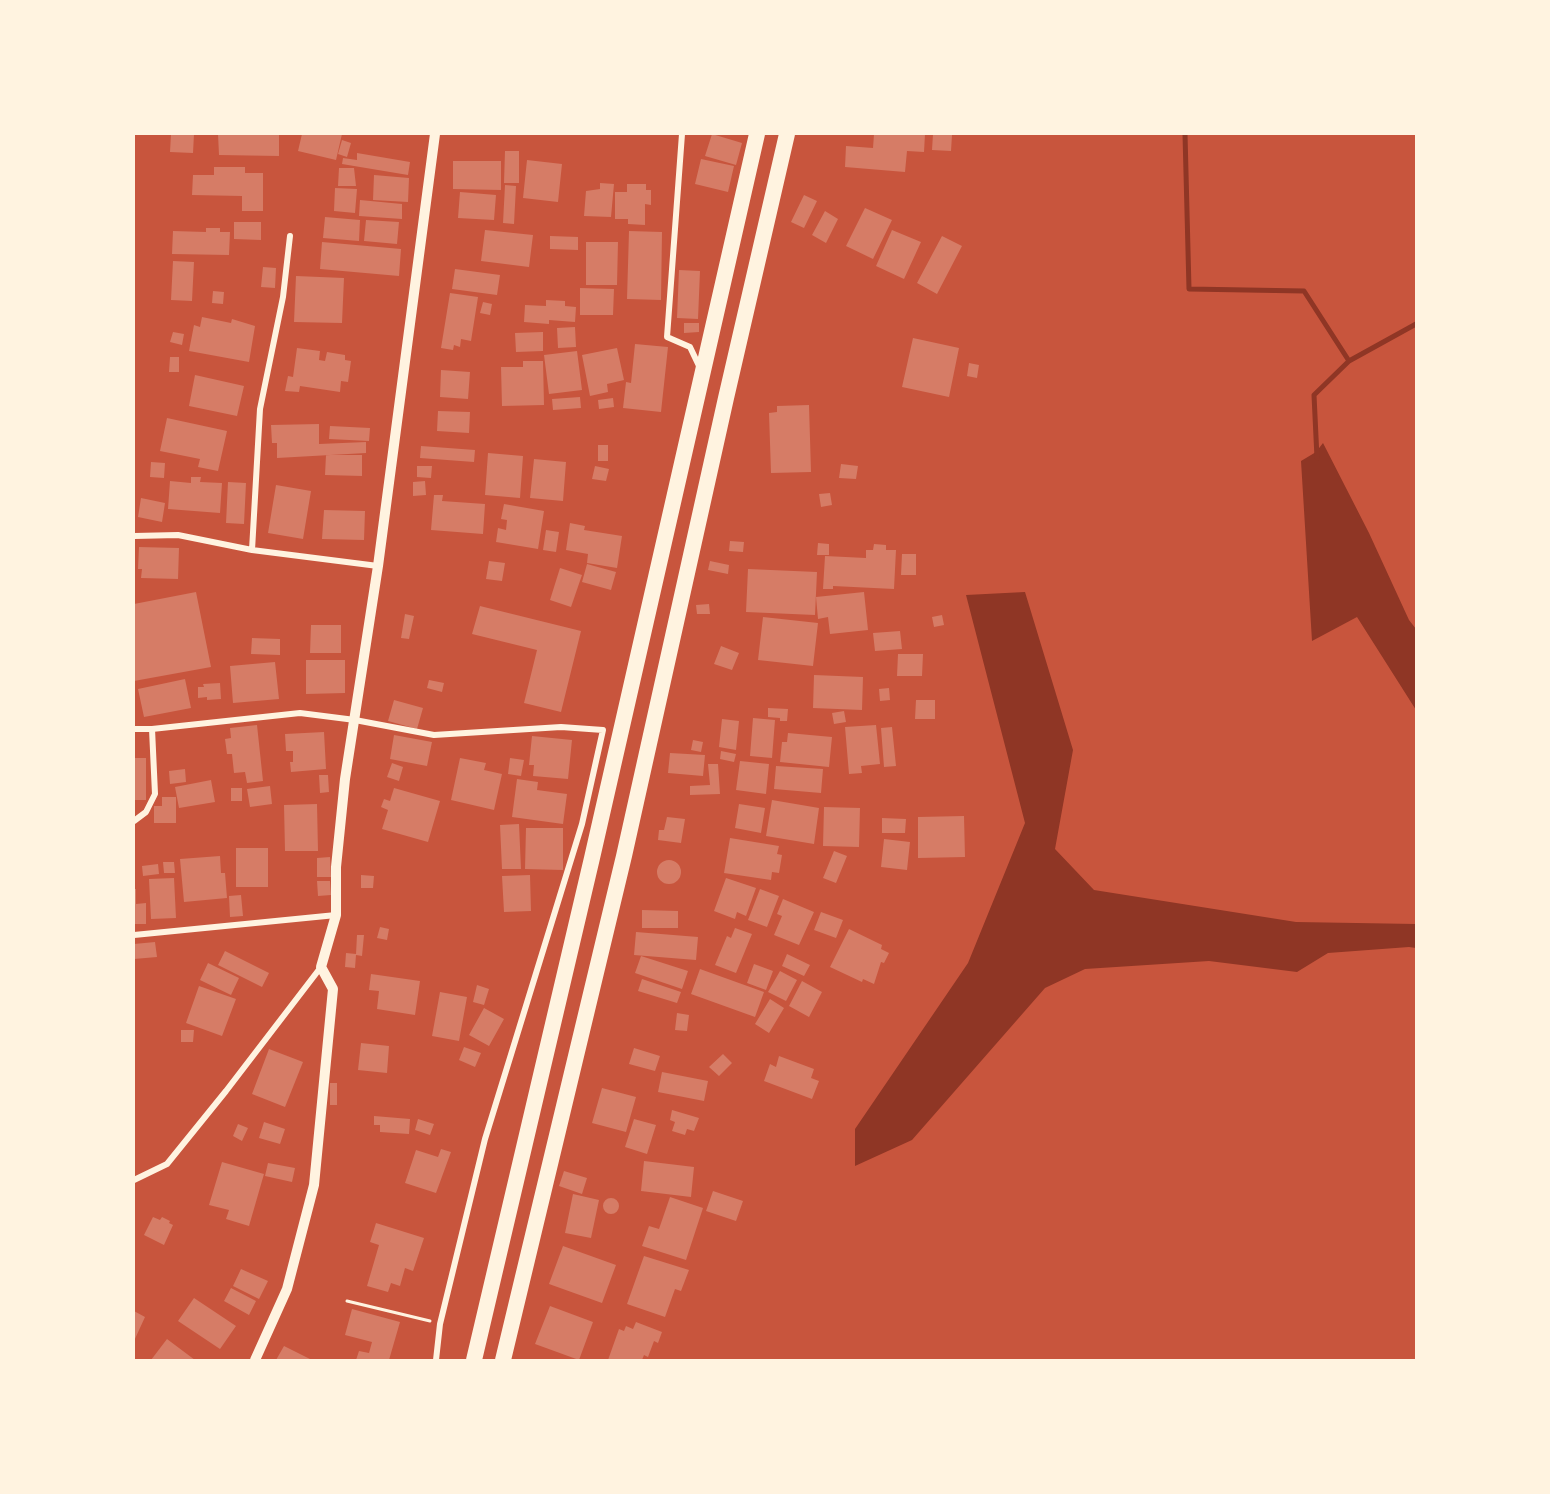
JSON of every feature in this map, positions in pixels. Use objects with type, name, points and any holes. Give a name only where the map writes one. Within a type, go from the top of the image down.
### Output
[{"type":"highway","points":[[474,1360],[592,858],[757,134]]},
{"type":"highway","points":[[503,1360],[624,856],[787,134]]},
{"type":"street","points":[[134,1180],[167,1164],[226,1091],[321,966],[336,915],[339,840],[345,779],[378,566],[435,134]]},
{"type":"street","points":[[682,134],[668,337],[690,347],[703,374]]},
{"type":"street","points":[[252,550],[260,409],[283,297],[290,236]]},
{"type":"street","points":[[134,536],[178,535],[252,550],[378,566]]},
{"type":"street","points":[[134,729],[300,713],[355,720],[434,735],[561,727],[603,730],[582,824],[485,1139],[440,1324],[436,1360]]},
{"type":"street","points":[[134,821],[146,812],[155,795],[152,729]]},
{"type":"street","points":[[134,935],[336,915]]},
{"type":"street","points":[[255,1360],[287,1289],[314,1185],[333,989],[321,966]]},
{"type":"path","points":[[347,1301],[440,1324]]},
{"type":"shaded area","points":[[1323,443],[1369,533],[1409,620],[1416,629],[1416,710],[1357,617],[1312,641],[1301,461],[1316,452]]},
{"type":"shaded area","points":[[1025,592],[1073,750],[1055,849],[1094,890],[1296,922],[1416,924],[1416,948],[1328,953],[1297,972],[1209,961],[1085,969],[1045,988],[912,1140],[855,1166],[855,1129],[968,963],[1025,823],[966,595]]},
{"type":"building","points":[[171,134],[194,134],[193,153],[170,152]]},
{"type":"building","points":[[218,134],[279,134],[279,156],[219,155]]},
{"type":"building","points":[[302,134],[342,134],[336,160],[298,151]]},
{"type":"building","points":[[712,134],[742,143],[736,165],[705,156]]},
{"type":"building","points":[[874,134],[925,134],[924,152],[907,151],[905,172],[845,167],[846,146],[873,148]]},
{"type":"building","points":[[933,134],[952,135],[951,151],[932,150]]},
{"type":"building","points":[[342,140],[351,143],[347,157],[338,154]]},
{"type":"building","points":[[505,151],[519,151],[519,183],[504,183]]},
{"type":"building","points":[[357,153],[410,162],[408,175],[342,164],[343,158],[357,160]]},
{"type":"building","points":[[701,159],[734,166],[728,192],[695,184]]},
{"type":"building","points":[[527,160],[562,164],[558,202],[523,198]]},
{"type":"building","points":[[453,161],[501,161],[501,190],[453,189]]},
{"type":"building","points":[[214,167],[245,167],[245,173],[263,173],[263,211],[242,211],[242,196],[192,195],[193,175],[214,175]]},
{"type":"building","points":[[339,168],[354,168],[356,186],[338,186]]},
{"type":"building","points":[[374,175],[409,178],[408,202],[373,200]]},
{"type":"building","points":[[600,183],[614,184],[611,217],[584,216],[586,191],[600,189]]},
{"type":"building","points":[[627,184],[646,184],[646,190],[651,190],[651,205],[645,204],[645,225],[628,224],[628,219],[615,219],[615,192],[627,192]]},
{"type":"building","points":[[505,185],[516,186],[514,224],[503,223]]},
{"type":"building","points":[[335,188],[357,189],[355,213],[334,211]]},
{"type":"building","points":[[460,192],[496,195],[494,220],[458,218]]},
{"type":"building","points":[[804,195],[817,201],[804,228],[791,222]]},
{"type":"building","points":[[360,200],[402,204],[402,219],[359,216]]},
{"type":"building","points":[[865,208],[892,220],[873,259],[846,246]]},
{"type":"building","points":[[825,211],[838,219],[826,243],[812,235]]},
{"type":"building","points":[[325,217],[360,220],[359,241],[323,238]]},
{"type":"building","points":[[366,220],[399,222],[397,244],[364,241]]},
{"type":"building","points":[[234,222],[261,222],[261,240],[234,239]]},
{"type":"building","points":[[206,228],[220,228],[220,232],[230,232],[229,255],[172,254],[173,231],[206,232]]},
{"type":"building","points":[[485,230],[533,235],[529,267],[481,261]]},
{"type":"building","points":[[892,230],[921,242],[904,279],[876,266]]},
{"type":"building","points":[[629,231],[662,232],[661,300],[627,299]]},
{"type":"building","points":[[550,236],[578,237],[578,250],[550,249]]},
{"type":"building","points":[[942,236],[962,246],[937,294],[917,283]]},
{"type":"building","points":[[322,242],[401,249],[399,276],[320,269]]},
{"type":"building","points":[[586,242],[618,242],[617,285],[586,285]]},
{"type":"building","points":[[173,261],[194,262],[192,301],[171,300]]},
{"type":"building","points":[[263,267],[276,268],[275,288],[261,287]]},
{"type":"building","points":[[455,269],[500,275],[497,295],[452,289]]},
{"type":"building","points":[[679,270],[700,271],[698,319],[677,318]]},
{"type":"building","points":[[296,276],[344,278],[342,323],[294,322]]},
{"type":"building","points":[[580,288],[614,289],[613,315],[580,315]]},
{"type":"building","points":[[213,291],[224,292],[223,304],[212,303]]},
{"type":"building","points":[[450,293],[478,297],[471,341],[461,339],[460,347],[454,345],[453,350],[441,348]]},
{"type":"building","points":[[546,300],[565,301],[565,306],[576,307],[575,322],[549,320],[549,324],[524,322],[525,305],[546,306]]},
{"type":"building","points":[[483,302],[492,304],[490,315],[480,313]]},
{"type":"building","points":[[202,317],[231,323],[232,319],[255,326],[249,362],[189,351],[194,325],[200,327]]},
{"type":"building","points":[[684,323],[699,323],[699,332],[684,333]]},
{"type":"building","points":[[575,327],[576,347],[558,348],[557,328]]},
{"type":"building","points":[[173,332],[184,334],[182,345],[170,342]]},
{"type":"building","points":[[543,332],[543,351],[516,352],[515,333]]},
{"type":"building","points":[[913,338],[959,348],[949,397],[902,387]]},
{"type":"building","points":[[635,344],[668,347],[661,412],[623,408],[626,382],[631,383]]},
{"type":"building","points":[[297,348],[320,351],[319,360],[325,361],[327,352],[345,355],[345,360],[351,361],[348,382],[341,381],[340,392],[300,386],[299,392],[285,391],[288,376],[293,377]]},
{"type":"building","points":[[617,348],[624,380],[607,384],[608,392],[590,396],[582,355]]},
{"type":"building","points":[[577,351],[582,390],[549,394],[544,355]]},
{"type":"building","points":[[170,357],[179,357],[179,372],[169,372]]},
{"type":"building","points":[[523,361],[543,361],[544,405],[502,406],[501,367],[523,367]]},
{"type":"building","points":[[969,363],[979,365],[977,378],[967,376]]},
{"type":"building","points":[[441,370],[470,372],[468,399],[440,397]]},
{"type":"building","points":[[195,375],[244,386],[237,416],[189,406]]},
{"type":"building","points":[[580,397],[581,408],[553,410],[552,399]]},
{"type":"building","points":[[613,398],[614,407],[599,409],[598,400]]},
{"type":"building","points":[[809,405],[811,472],[771,473],[769,413],[777,412],[777,406]]},
{"type":"building","points":[[438,411],[470,412],[469,433],[437,431]]},
{"type":"building","points":[[167,418],[227,431],[218,471],[198,467],[200,459],[160,451]]},
{"type":"building","points":[[319,424],[319,444],[366,442],[366,453],[277,458],[277,443],[272,443],[271,425]]},
{"type":"building","points":[[330,426],[370,428],[369,441],[329,439]]},
{"type":"building","points":[[598,445],[608,445],[608,461],[598,461]]},
{"type":"building","points":[[421,446],[475,450],[474,462],[420,458]]},
{"type":"building","points":[[488,453],[523,456],[520,498],[485,495]]},
{"type":"building","points":[[326,455],[362,455],[362,476],[325,475]]},
{"type":"building","points":[[534,459],[566,462],[563,501],[530,498]]},
{"type":"building","points":[[151,462],[165,463],[164,478],[150,477]]},
{"type":"building","points":[[841,464],[858,466],[856,479],[839,478]]},
{"type":"building","points":[[417,466],[432,466],[431,478],[417,477]]},
{"type":"building","points":[[595,466],[609,469],[606,481],[592,479]]},
{"type":"building","points":[[191,477],[201,477],[200,482],[222,483],[220,513],[168,509],[170,481],[191,483]]},
{"type":"building","points":[[425,481],[426,495],[413,496],[413,482]]},
{"type":"building","points":[[228,482],[246,483],[244,524],[226,523]]},
{"type":"building","points":[[276,485],[311,491],[303,539],[268,533]]},
{"type":"building","points":[[830,493],[832,505],[821,507],[819,494]]},
{"type":"building","points":[[434,495],[443,495],[442,501],[485,504],[483,534],[431,530]]},
{"type":"building","points":[[141,498],[165,503],[162,522],[138,517]]},
{"type":"building","points":[[504,504],[544,511],[538,549],[496,542],[498,528],[506,530],[507,520],[501,519]]},
{"type":"building","points":[[324,510],[365,511],[364,540],[322,539]]},
{"type":"building","points":[[570,523],[585,526],[584,530],[622,536],[617,568],[587,563],[588,554],[566,550]]},
{"type":"building","points":[[546,530],[559,532],[556,552],[543,550]]},
{"type":"building","points":[[730,541],[744,542],[743,552],[729,551]]},
{"type":"building","points":[[818,543],[829,544],[829,555],[817,555]]},
{"type":"building","points":[[874,544],[886,545],[886,550],[896,550],[894,589],[833,586],[833,589],[823,589],[825,556],[866,558],[866,550],[873,550]]},
{"type":"building","points":[[139,547],[179,548],[178,579],[141,578],[142,569],[138,569]]},
{"type":"building","points":[[902,554],[916,554],[916,575],[901,575]]},
{"type":"building","points":[[489,561],[505,563],[502,581],[486,579]]},
{"type":"building","points":[[710,561],[729,565],[728,574],[708,570]]},
{"type":"building","points":[[587,564],[616,572],[611,590],[582,582]]},
{"type":"building","points":[[560,568],[582,575],[571,607],[550,600]]},
{"type":"building","points":[[748,569],[817,572],[815,615],[746,612]]},
{"type":"building","points":[[196,592],[211,667],[134,681],[134,604]]},
{"type":"building","points":[[864,592],[868,630],[830,634],[828,617],[818,619],[816,597]]},
{"type":"building","points":[[709,604],[710,614],[697,614],[696,605]]},
{"type":"building","points":[[480,606],[581,631],[561,712],[524,703],[537,650],[472,634]]},
{"type":"building","points":[[405,614],[414,616],[409,639],[401,638]]},
{"type":"building","points":[[942,615],[944,625],[934,627],[932,617]]},
{"type":"building","points":[[763,617],[818,623],[813,666],[758,660]]},
{"type":"building","points":[[311,625],[341,625],[341,653],[310,653]]},
{"type":"building","points":[[900,631],[902,649],[875,651],[873,633]]},
{"type":"building","points":[[252,638],[280,639],[280,655],[251,654]]},
{"type":"building","points":[[721,646],[739,653],[732,670],[714,664]]},
{"type":"building","points":[[898,654],[923,654],[922,676],[897,676]]},
{"type":"building","points":[[306,660],[345,660],[345,693],[306,694]]},
{"type":"building","points":[[275,662],[279,699],[233,703],[230,666]]},
{"type":"building","points":[[814,675],[863,677],[862,710],[813,708]]},
{"type":"building","points":[[185,679],[191,708],[144,717],[138,689]]},
{"type":"building","points":[[429,680],[444,683],[442,692],[427,688]]},
{"type":"building","points":[[220,683],[221,699],[198,698],[198,687],[204,687],[203,684]]},
{"type":"building","points":[[889,688],[890,700],[880,701],[879,689]]},
{"type":"building","points":[[394,700],[423,708],[417,729],[388,721]]},
{"type":"building","points":[[916,700],[935,700],[935,719],[915,719]]},
{"type":"building","points":[[768,708],[788,709],[787,721],[768,717]]},
{"type":"building","points":[[844,711],[846,722],[834,724],[832,713]]},
{"type":"building","points":[[753,718],[775,720],[772,758],[750,756]]},
{"type":"building","points":[[722,719],[739,721],[736,750],[719,747]]},
{"type":"building","points":[[257,725],[263,781],[247,783],[245,772],[234,773],[232,754],[227,754],[225,739],[231,738],[230,728]]},
{"type":"building","points":[[876,725],[880,764],[861,766],[862,773],[849,774],[845,727]]},
{"type":"building","points":[[892,727],[896,766],[884,767],[881,728]]},
{"type":"building","points":[[324,732],[326,769],[291,772],[290,762],[293,762],[293,751],[286,751],[285,734]]},
{"type":"building","points":[[788,733],[832,737],[829,767],[780,762],[782,742],[787,742]]},
{"type":"building","points":[[394,735],[432,742],[427,766],[390,759]]},
{"type":"building","points":[[532,736],[572,740],[568,779],[533,776],[534,765],[529,765]]},
{"type":"building","points":[[693,740],[703,742],[701,752],[691,750]]},
{"type":"building","points":[[721,751],[736,754],[734,762],[720,759]]},
{"type":"building","points":[[670,753],[705,755],[703,776],[668,773]]},
{"type":"building","points":[[134,758],[146,758],[146,800],[134,800]]},
{"type":"building","points":[[460,758],[486,763],[484,770],[502,774],[494,810],[451,800]]},
{"type":"building","points":[[510,758],[524,760],[521,776],[508,774]]},
{"type":"building","points":[[740,761],[769,764],[766,794],[736,790]]},
{"type":"building","points":[[392,763],[403,767],[399,781],[387,777]]},
{"type":"building","points":[[708,764],[718,764],[720,794],[690,795],[690,786],[710,785]]},
{"type":"building","points":[[776,766],[823,769],[821,793],[774,789]]},
{"type":"building","points":[[185,769],[186,782],[170,784],[169,771]]},
{"type":"building","points":[[319,775],[328,775],[329,792],[320,793]]},
{"type":"building","points":[[517,779],[538,782],[537,790],[567,794],[563,824],[512,817]]},
{"type":"building","points":[[211,780],[215,802],[179,808],[175,787]]},
{"type":"building","points":[[270,786],[272,804],[250,807],[247,789]]},
{"type":"building","points":[[231,788],[242,788],[242,801],[231,801]]},
{"type":"building","points":[[394,788],[440,801],[428,842],[382,829],[388,810],[381,807],[384,799],[390,801]]},
{"type":"building","points":[[162,797],[176,797],[176,823],[154,823],[154,806],[162,806]]},
{"type":"building","points":[[772,800],[819,808],[814,844],[766,836]]},
{"type":"building","points":[[317,804],[318,851],[285,851],[284,805]]},
{"type":"building","points":[[739,804],[765,808],[761,833],[735,828]]},
{"type":"building","points":[[824,807],[860,808],[859,847],[823,846]]},
{"type":"building","points":[[964,816],[965,857],[918,858],[918,817]]},
{"type":"building","points":[[667,817],[685,819],[681,843],[658,840],[659,830],[664,830]]},
{"type":"building","points":[[882,818],[906,819],[905,833],[882,833]]},
{"type":"building","points":[[519,824],[521,869],[502,869],[500,825]]},
{"type":"building","points":[[526,828],[563,828],[563,870],[525,869]]},
{"type":"building","points":[[730,838],[779,846],[777,854],[782,855],[779,873],[772,872],[771,880],[724,873]]},
{"type":"building","points":[[884,839],[910,842],[907,870],[881,867]]},
{"type":"building","points":[[236,848],[268,848],[268,887],[236,887]]},
{"type":"building","points":[[834,851],[847,856],[836,883],[823,878]]},
{"type":"building","points":[[220,856],[221,873],[225,873],[227,898],[184,902],[180,859]]},
{"type":"building","points":[[330,857],[331,877],[317,877],[317,858]]},
{"type":"building","points":[[669,860],[678,863],[681,872],[678,881],[669,884],[660,881],[657,872],[660,863]]},
{"type":"building","points":[[163,862],[174,862],[175,873],[164,873]]},
{"type":"building","points":[[158,864],[159,874],[143,876],[142,866]]},
{"type":"building","points":[[361,875],[374,876],[373,888],[361,888]]},
{"type":"building","points":[[530,875],[531,911],[504,912],[502,876]]},
{"type":"building","points":[[174,878],[176,918],[151,919],[149,879]]},
{"type":"building","points":[[726,878],[756,888],[746,916],[737,912],[735,919],[714,911]]},
{"type":"building","points":[[317,881],[330,881],[331,895],[318,896]]},
{"type":"building","points":[[134,889],[136,889],[136,904],[146,903],[146,924],[134,924]]},
{"type":"building","points":[[760,889],[779,896],[767,927],[748,920]]},
{"type":"building","points":[[241,895],[243,916],[230,917],[229,896]]},
{"type":"building","points":[[783,899],[814,912],[799,945],[774,935],[782,916],[777,914]]},
{"type":"building","points":[[642,910],[678,911],[678,928],[642,928]]},
{"type":"building","points":[[821,912],[843,920],[836,938],[814,930]]},
{"type":"building","points":[[380,927],[389,929],[387,940],[377,938]]},
{"type":"building","points":[[735,928],[752,934],[736,973],[715,965],[727,936],[731,938]]},
{"type":"building","points":[[849,929],[882,945],[881,949],[889,953],[884,963],[881,962],[874,984],[863,979],[862,982],[830,967]]},
{"type":"building","points":[[636,932],[698,937],[696,960],[634,955]]},
{"type":"building","points":[[357,935],[364,935],[362,956],[356,955],[355,968],[345,967],[346,953],[356,954]]},
{"type":"building","points":[[155,942],[157,957],[134,959],[134,944]]},
{"type":"building","points":[[225,951],[269,973],[262,987],[218,965]]},
{"type":"building","points":[[787,954],[810,965],[804,976],[782,966]]},
{"type":"building","points":[[641,956],[688,971],[682,989],[635,973]]},
{"type":"building","points":[[208,963],[239,978],[231,995],[200,980]]},
{"type":"building","points":[[754,964],[773,971],[766,990],[747,983]]},
{"type":"building","points":[[700,969],[764,992],[755,1017],[691,994]]},
{"type":"building","points":[[780,971],[797,980],[786,1001],[768,992]]},
{"type":"building","points":[[371,974],[420,981],[415,1015],[377,1009],[379,991],[369,990]]},
{"type":"building","points":[[642,979],[681,992],[677,1003],[638,991]]},
{"type":"building","points":[[802,981],[822,992],[809,1017],[789,1006]]},
{"type":"building","points":[[477,985],[489,989],[484,1005],[473,1002]]},
{"type":"building","points":[[199,986],[236,999],[222,1036],[186,1023]]},
{"type":"building","points":[[440,992],[467,997],[459,1041],[432,1036]]},
{"type":"building","points":[[770,999],[784,1008],[769,1033],[755,1024]]},
{"type":"building","points":[[484,1008],[504,1019],[489,1046],[469,1035]]},
{"type":"building","points":[[677,1013],[689,1015],[687,1031],[675,1030]]},
{"type":"building","points":[[181,1030],[194,1030],[193,1042],[181,1042]]},
{"type":"building","points":[[361,1043],[389,1046],[387,1073],[358,1070]]},
{"type":"building","points":[[464,1047],[481,1053],[475,1067],[459,1060]]},
{"type":"building","points":[[634,1048],[660,1056],[655,1071],[629,1064]]},
{"type":"building","points":[[269,1049],[303,1062],[285,1107],[252,1094]]},
{"type":"building","points":[[723,1054],[732,1063],[719,1076],[709,1067]]},
{"type":"building","points":[[779,1056],[814,1069],[811,1078],[819,1081],[812,1099],[764,1081],[770,1064],[776,1067]]},
{"type":"building","points":[[662,1072],[708,1081],[704,1101],[658,1092]]},
{"type":"building","points":[[330,1083],[337,1083],[337,1105],[330,1105]]},
{"type":"building","points":[[602,1088],[636,1097],[626,1132],[592,1123]]},
{"type":"building","points":[[672,1110],[699,1118],[694,1131],[687,1129],[685,1135],[672,1131],[675,1122],[670,1120]]},
{"type":"building","points":[[374,1116],[410,1119],[409,1134],[380,1132],[380,1125],[374,1125]]},
{"type":"building","points":[[418,1119],[434,1124],[430,1135],[415,1130]]},
{"type":"building","points":[[634,1119],[656,1125],[647,1154],[625,1147]]},
{"type":"building","points":[[264,1122],[285,1129],[280,1144],[259,1138]]},
{"type":"building","points":[[238,1124],[248,1128],[242,1141],[233,1136]]},
{"type":"building","points":[[441,1149],[451,1152],[436,1193],[405,1183],[416,1150],[438,1157]]},
{"type":"building","points":[[644,1161],[694,1167],[691,1197],[641,1191]]},
{"type":"building","points":[[222,1162],[264,1174],[249,1226],[226,1219],[229,1210],[209,1205]]},
{"type":"building","points":[[268,1163],[295,1168],[292,1182],[265,1176]]},
{"type":"building","points":[[564,1171],[587,1178],[582,1194],[559,1186]]},
{"type":"building","points":[[713,1191],[743,1201],[736,1221],[706,1211]]},
{"type":"building","points":[[573,1194],[599,1200],[591,1238],[565,1233]]},
{"type":"building","points":[[670,1197],[703,1208],[686,1260],[642,1246],[649,1226],[659,1229]]},
{"type":"building","points":[[611,1198],[617,1200],[619,1206],[617,1212],[611,1214],[605,1212],[603,1206],[605,1200]]},
{"type":"building","points":[[153,1217],[160,1220],[162,1217],[173,1225],[164,1245],[144,1235]]},
{"type":"building","points":[[376,1223],[424,1238],[413,1271],[405,1268],[400,1286],[391,1283],[388,1292],[367,1286],[379,1245],[370,1242]]},
{"type":"building","points":[[563,1246],[616,1265],[602,1303],[549,1284]]},
{"type":"building","points":[[644,1256],[689,1270],[681,1291],[675,1289],[665,1317],[627,1304]]},
{"type":"building","points":[[241,1269],[268,1281],[259,1299],[233,1286]]},
{"type":"building","points":[[231,1288],[256,1301],[249,1315],[224,1301]]},
{"type":"building","points":[[194,1298],[236,1326],[220,1349],[178,1321]]},
{"type":"building","points":[[550,1306],[593,1322],[579,1360],[535,1344]]},
{"type":"building","points":[[352,1309],[400,1322],[389,1360],[356,1360],[359,1351],[369,1353],[372,1342],[345,1335]]},
{"type":"building","points":[[134,1311],[145,1317],[134,1341]]},
{"type":"building","points":[[636,1322],[662,1332],[658,1343],[654,1341],[648,1357],[644,1355],[642,1360],[608,1360],[619,1329],[624,1331],[626,1326],[633,1329]]},
{"type":"building","points":[[167,1339],[195,1360],[151,1360]]},
{"type":"building","points":[[284,1346],[312,1360],[276,1360]]},
{"type":"waterway","points":[[1185,134],[1189,289],[1304,291],[1349,361]]},
{"type":"waterway","points":[[1317,458],[1314,395],[1349,361],[1416,324]]}]
